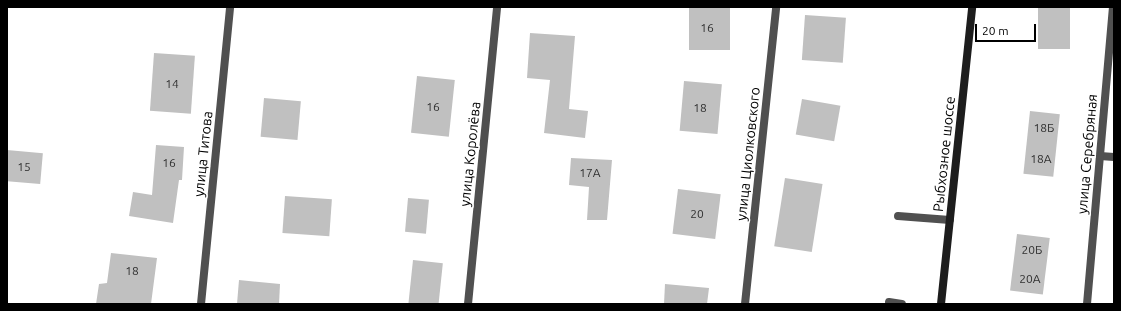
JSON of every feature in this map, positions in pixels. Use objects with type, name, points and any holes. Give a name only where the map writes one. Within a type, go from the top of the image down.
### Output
[{"type":"street","name":"улица Титова","points":[[201,304],[230,7]]},
{"type":"street","name":"улица Королёва","points":[[468,304],[497,7]]},
{"type":"street","name":"улица Циолковского","points":[[745,304],[776,7]]},
{"type":"street","name":"Рыбхозное шоссе","points":[[941,304],[972,7]]},
{"type":"street","name":"улица Серебряная","points":[[1087,304],[1113,7]]},
{"type":"street","points":[[1100,156],[1114,156]]},
{"type":"street","points":[[898,216],[950,220]]},
{"type":"street","points":[[889,302],[902,304]]},
{"type":"building","points":[[689,7],[730,7],[730,50],[689,50]]},
{"type":"building","points":[[1038,7],[1070,7],[1070,49],[1038,49]]},
{"type":"building","points":[[805,15],[846,18],[843,63],[802,60]]},
{"type":"building","points":[[530,33],[575,36],[569,109],[588,111],[585,138],[544,133],[550,80],[527,78]]},
{"type":"building","points":[[154,53],[195,56],[191,114],[150,111]]},
{"type":"building","points":[[417,76],[455,80],[449,137],[411,133]]},
{"type":"building","points":[[684,81],[722,84],[717,134],[680,131]]},
{"type":"building","points":[[264,98],[301,101],[297,140],[261,137]]},
{"type":"building","points":[[802,99],[840,106],[834,141],[796,134]]},
{"type":"building","points":[[1030,111],[1060,114],[1053,177],[1023,174]]},
{"type":"building","points":[[156,145],[184,147],[182,180],[179,180],[173,223],[129,216],[133,192],[152,195]]},
{"type":"building","points":[[7,150],[43,153],[40,184],[7,181]]},
{"type":"building","points":[[571,158],[612,160],[607,220],[587,220],[589,187],[569,185]]},
{"type":"building","points":[[785,178],[823,184],[812,252],[774,246]]},
{"type":"building","points":[[678,189],[721,194],[715,239],[673,234]]},
{"type":"building","points":[[285,196],[332,199],[329,236],[282,233]]},
{"type":"building","points":[[408,198],[429,200],[426,234],[405,232]]},
{"type":"building","points":[[1017,234],[1050,238],[1043,295],[1010,291]]},
{"type":"building","points":[[111,253],[157,258],[151,304],[96,304],[99,284],[107,283]]},
{"type":"building","points":[[413,260],[443,263],[439,304],[408,304]]},
{"type":"building","points":[[239,280],[280,284],[279,304],[237,304]]},
{"type":"building","points":[[665,284],[709,288],[707,304],[664,304]]}]
